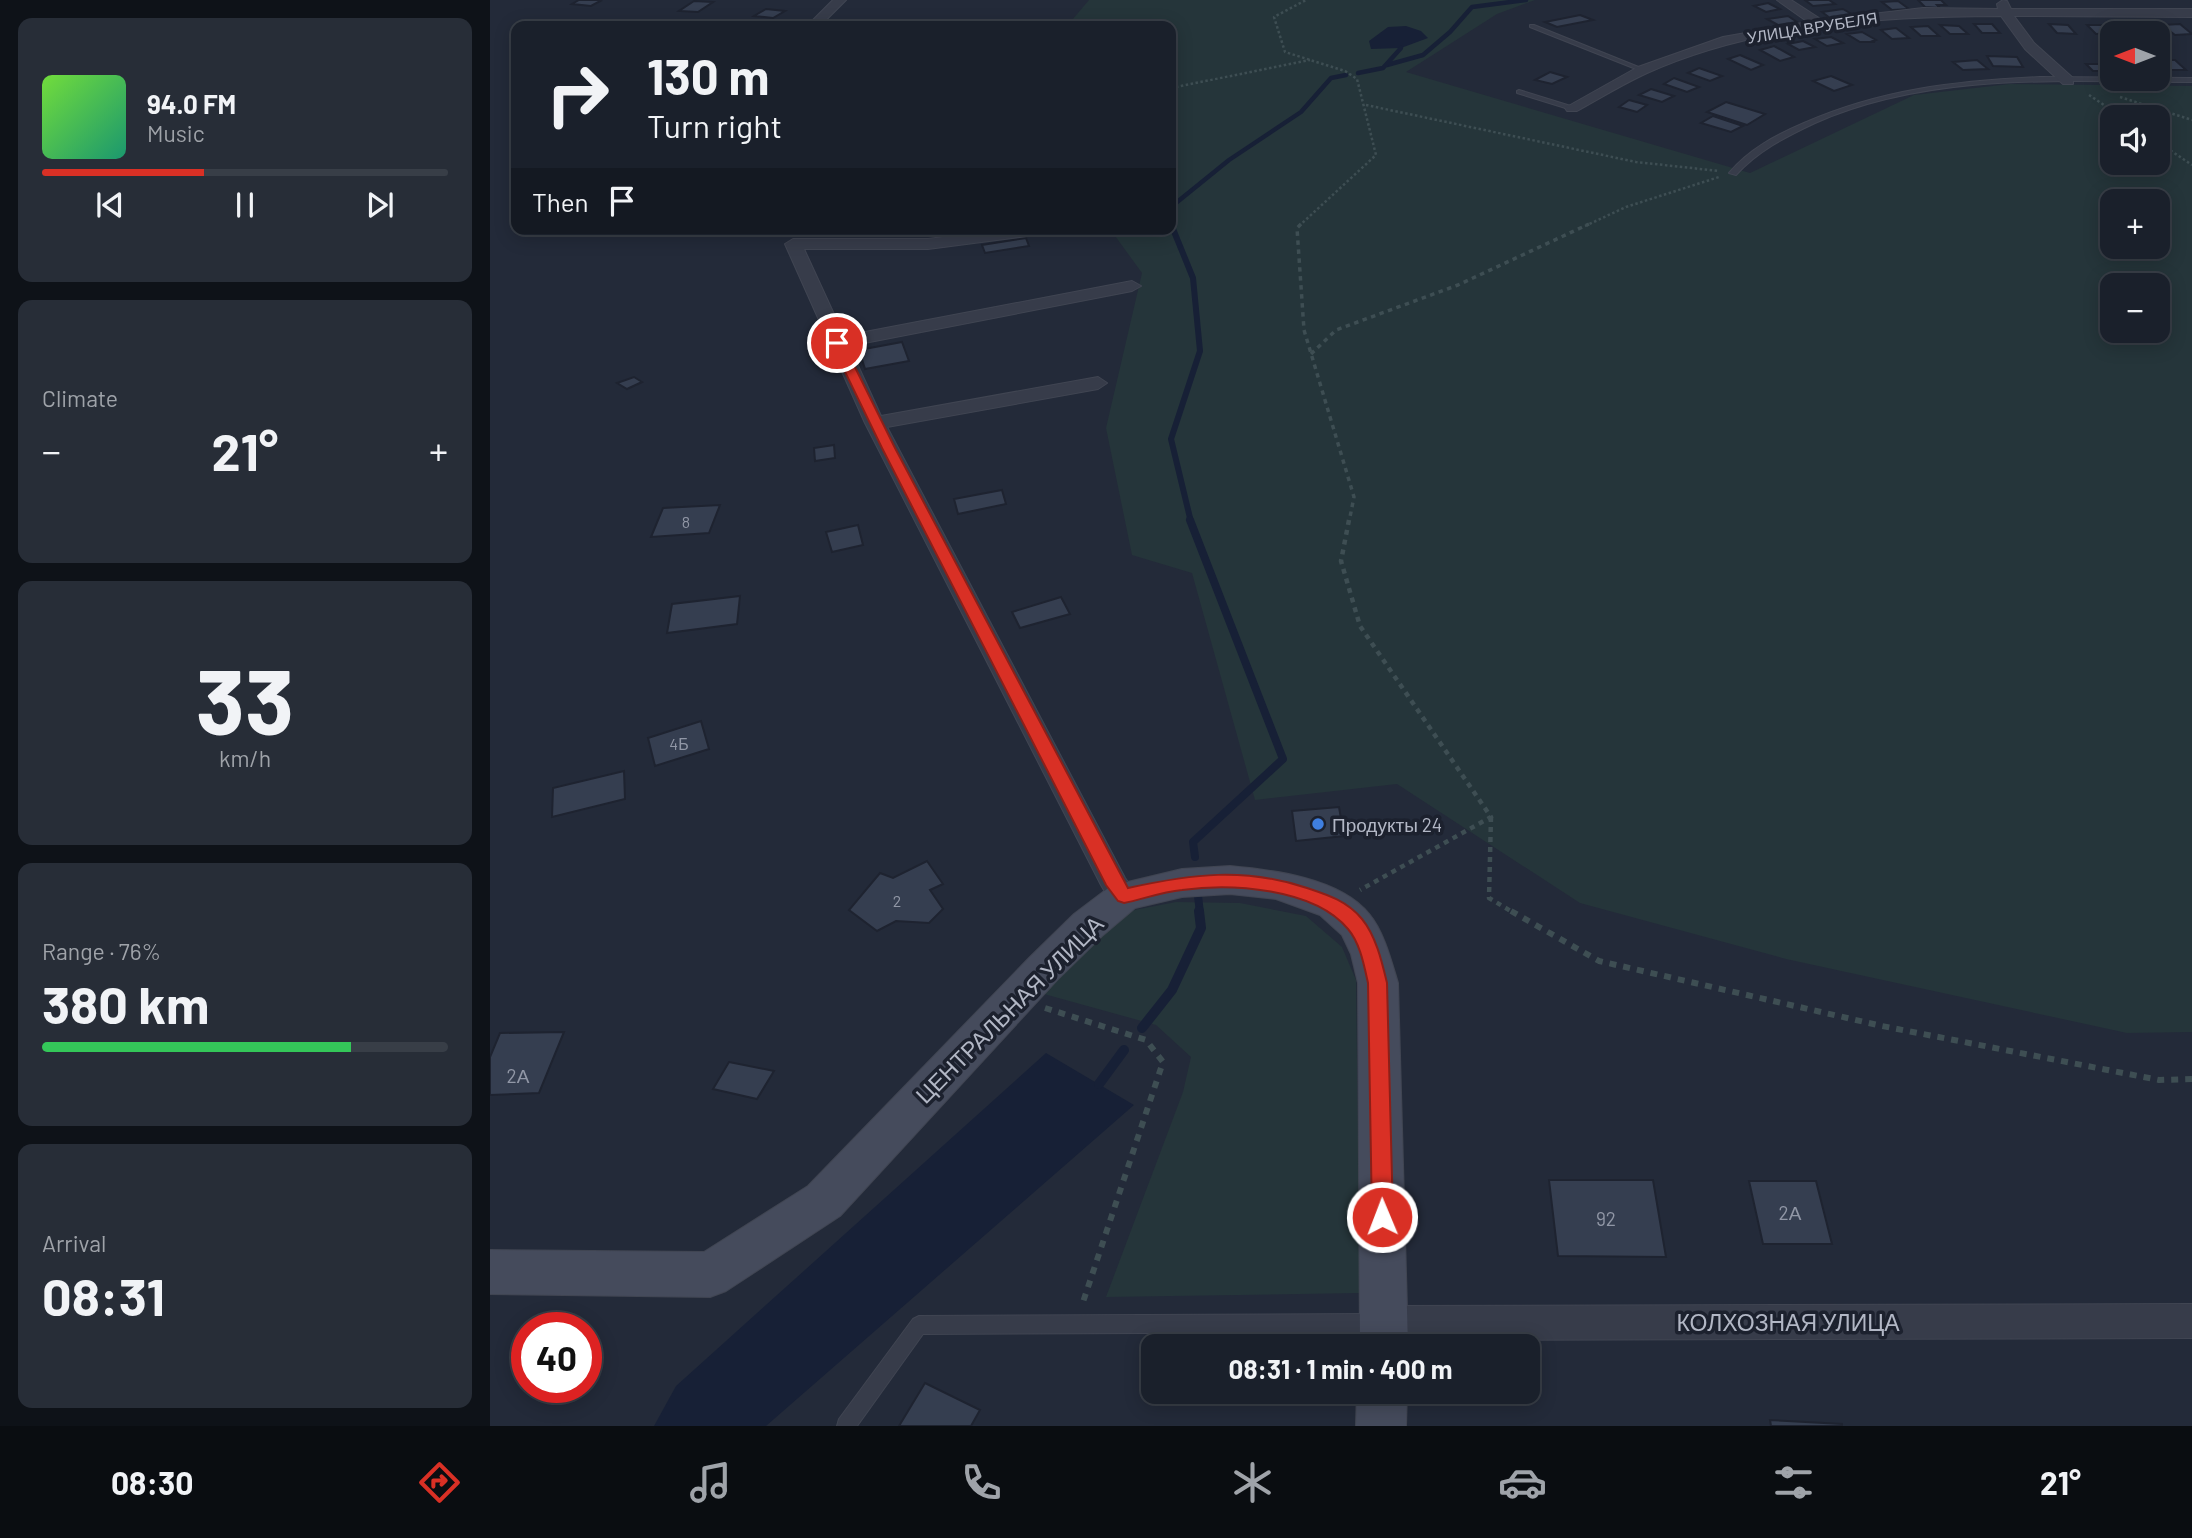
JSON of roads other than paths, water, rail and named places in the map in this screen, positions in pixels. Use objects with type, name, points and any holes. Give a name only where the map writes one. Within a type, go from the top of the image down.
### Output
[{"type":"street","points":[[818,21],[840,0]]},
{"type":"street","points":[[1783,0],[1818,23]]},
{"type":"street","points":[[2003,7],[2030,46],[2072,83]]},
{"type":"street","name":"УЛИЦА ВРУБЕЛЯ","points":[[1572,107],[1643,70],[1728,40],[1818,23],[2003,7],[2192,13]]},
{"type":"street","points":[[997,235],[928,244],[793,244],[875,423],[1115,885],[1124,896]]},
{"type":"street","points":[[837,343],[1132,286]]},
{"type":"street","points":[[875,423],[1098,383]]},
{"type":"street","name":"ЦЕНТРАЛЬНАЯ УЛИЦА","points":[[490,1272],[710,1275],[824,1201],[1014,999],[1087,925],[1124,896],[1182,883],[1230,880],[1278,885],[1334,904],[1356,925],[1370,954],[1378,983],[1384,1334]]},
{"type":"street","name":"КОЛХОЗНАЯ УЛИЦА","points":[[1384,1334],[2192,1321]]},
{"type":"street","points":[[1381,1426],[1382,1404]]},
{"type":"lane","points":[[1532,26],[1643,70]]},
{"type":"lane","points":[[1733,173],[1751,153],[1827,113],[1904,91],[2009,80],[2072,83],[2192,80]]},
{"type":"lane","points":[[1519,92],[1572,107]]},
{"type":"lane","points":[[846,1426],[919,1325],[1075,1324],[1384,1334]]},
{"type":"water","points":[[1406,26],[1421,31],[1428,38],[1401,48],[1371,49],[1369,41],[1388,27]]},
{"type":"water","points":[[1046,1053],[1134,1105],[766,1426],[654,1426],[676,1386]]},
{"type":"waterway","points":[[1387,65],[1423,55],[1450,32],[1472,7],[1526,0]]},
{"type":"waterway","points":[[1358,73],[1383,68],[1401,48]]},
{"type":"waterway","points":[[1176,203],[1229,160],[1301,112],[1331,78],[1346,75]]},
{"type":"waterway","points":[[1175,235],[1193,278],[1200,351],[1171,439],[1191,522]]},
{"type":"waterway","points":[[1190,520],[1283,759],[1193,842],[1195,857]]},
{"type":"waterway","points":[[1198,896],[1200,913]]},
{"type":"waterway","points":[[1142,1028],[1172,990],[1201,928],[1199,911]]},
{"type":"waterway","points":[[1099,1084],[1124,1050]]},
{"type":"place","name":"Продукты 24","points":[[1318,824]]}]
